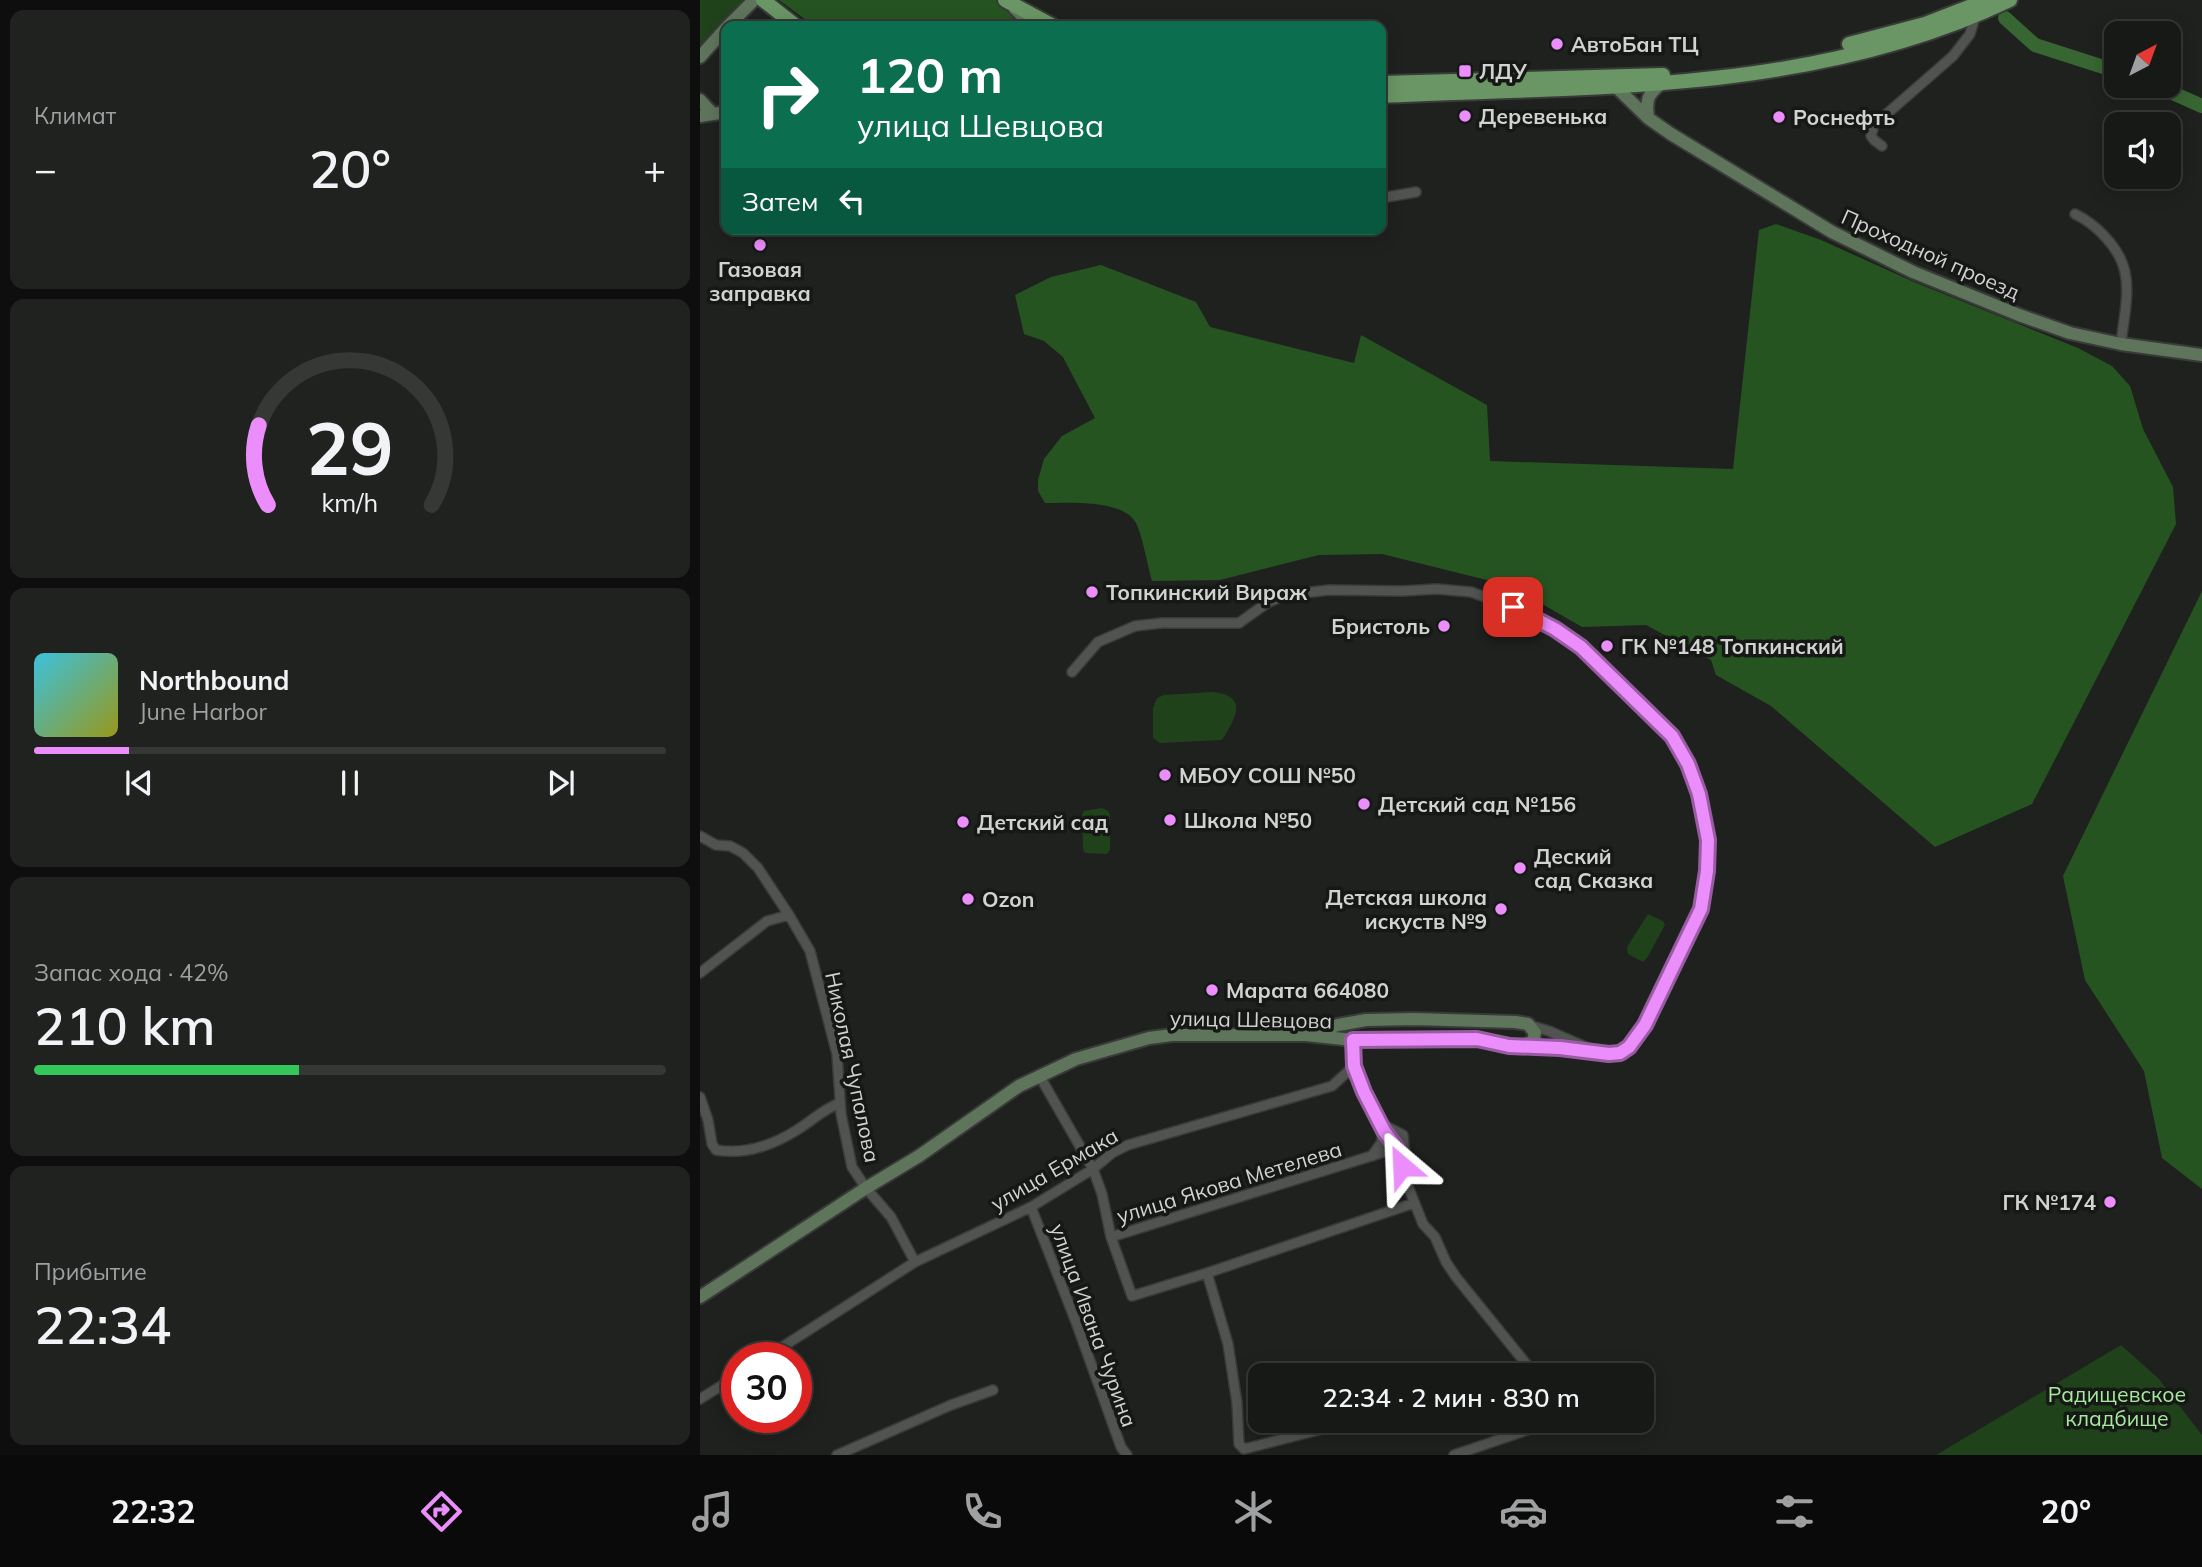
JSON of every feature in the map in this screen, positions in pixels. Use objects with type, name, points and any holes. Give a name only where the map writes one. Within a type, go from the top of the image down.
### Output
[{"type":"main road","points":[[733,21],[754,0]]},
{"type":"main road","points":[[763,0],[789,21]]},
{"type":"main road","points":[[1386,83],[1630,76],[1723,69],[1800,56],[1925,24],[1987,0]]},
{"type":"main road","points":[[1386,96],[1615,87],[1728,78],[1805,65],[1930,33],[1975,17],[2010,0]]},
{"type":"main road","points":[[1006,1],[1029,21]]},
{"type":"main road","points":[[1006,1],[1044,21]]},
{"type":"main road","points":[[700,57],[721,34]]},
{"type":"main road","name":"Проходной проезд","points":[[1605,75],[1648,118],[1671,134],[1832,232],[1902,266],[2019,315],[2070,333],[2121,344],[2202,355]]},
{"type":"main road","points":[[1615,87],[1630,76]]},
{"type":"main road","points":[[1648,118],[1647,100],[1651,92],[1661,84]]},
{"type":"main road","points":[[700,100],[713,114]]},
{"type":"main road","points":[[1306,1035],[1366,1020],[1515,1022],[1528,1024],[1535,1032],[1533,1041],[1522,1047]]},
{"type":"main road","name":"улица Шевцова","points":[[700,1297],[919,1156],[1019,1086],[1076,1059],[1149,1038],[1172,1035],[1306,1035],[1353,1040],[1477,1039],[1522,1047]]},
{"type":"street","points":[[1882,146],[1871,135],[1874,125],[1953,56],[1970,34],[1975,17]]},
{"type":"street","points":[[1386,197],[1416,192]]},
{"type":"street","points":[[2075,214],[2093,225],[2105,237],[2124,266],[2126,286],[2121,344]]},
{"type":"street","name":"улица Шевцова","points":[[1072,672],[1098,642],[1135,626],[1162,623],[1239,623],[1267,603],[1285,595],[1329,590],[1437,589],[1471,592],[1513,607],[1555,629],[1581,647],[1672,736],[1688,764],[1699,794],[1708,840],[1707,871],[1701,909],[1645,1025],[1629,1047],[1620,1053],[1522,1047]]},
{"type":"street","name":"Николая Чупалова","points":[[700,836],[710,843],[730,846],[743,853],[758,868],[810,951],[837,1054],[840,1103],[852,1167],[891,1217],[915,1262]]},
{"type":"street","points":[[700,974],[767,921],[789,915]]},
{"type":"street","points":[[1528,1024],[1596,1051]]},
{"type":"street","points":[[1353,1040],[1354,1066],[1382,1127],[1397,1148],[1407,1184],[1423,1224],[1436,1237],[1446,1262],[1456,1277],[1525,1363]]},
{"type":"street","name":"улица Ермака","points":[[790,1342],[915,1262],[1031,1207],[1128,1145],[1332,1086],[1354,1066]]},
{"type":"street","points":[[1039,1075],[1093,1169],[1102,1194],[1111,1237],[1132,1296],[1414,1203]]},
{"type":"street","points":[[700,1097],[712,1144],[716,1150],[724,1151],[758,1149],[797,1130],[819,1113],[840,1103]]},
{"type":"street","points":[[1372,1156],[1381,1143],[1382,1127]]},
{"type":"street","points":[[1382,1127],[1403,1135],[1407,1184]]},
{"type":"street","name":"улица Якова Метелева","points":[[1111,1237],[1397,1148]]},
{"type":"street","name":"улица Ивана Чурина","points":[[1031,1207],[1126,1455]]},
{"type":"street","points":[[1207,1273],[1228,1344],[1237,1403],[1239,1444],[1244,1449],[1307,1433]]},
{"type":"street","points":[[700,1399],[721,1386]]},
{"type":"street","points":[[837,1455],[951,1405],[993,1390]]},
{"type":"street","points":[[1454,1455],[1519,1433]]},
{"type":"green space","points":[[700,0],[745,0],[725,21],[721,21],[721,25],[700,47]]},
{"type":"green space","points":[[779,0],[996,0],[1024,21],[807,21]]},
{"type":"green space","points":[[1776,224],[1821,240],[1914,282],[2078,348],[2112,366],[2130,386],[2143,429],[2173,487],[2176,524],[2032,804],[1935,847],[1771,706],[1716,675],[1711,660],[1646,625],[1582,627],[1511,586],[1382,554],[1319,555],[1220,580],[1152,581],[1143,542],[1136,523],[1129,515],[1095,504],[1045,503],[1038,491],[1044,459],[1062,436],[1095,418],[1063,357],[1044,341],[1024,334],[1015,295],[1051,277],[1101,265],[1196,302],[1210,327],[1354,363],[1361,335],[1487,405],[1490,461],[1733,469],[1759,230]]},
{"type":"green space","points":[[2202,591],[2202,1189],[2162,1158],[2144,1071],[2085,980],[2063,876]]},
{"type":"green space","points":[[1212,692],[1224,694],[1235,703],[1235,716],[1222,740],[1160,743],[1153,738],[1153,708],[1157,698],[1164,695]]},
{"type":"green space","points":[[1102,808],[1110,815],[1110,850],[1107,854],[1085,853],[1082,815],[1084,811]]},
{"type":"green space","points":[[1648,914],[1663,921],[1665,925],[1643,962],[1628,954],[1627,947]]},
{"type":"green space","name":"Радищевское кладбище","points":[[2121,1345],[2158,1378],[2202,1435],[2202,1455],[1936,1455]]},
{"type":"waterway","points":[[2005,18],[2035,45],[2104,67]]},
{"type":"waterway","points":[[2181,97],[2202,106]]},
{"type":"place","name":"АвтоБан ТЦ","points":[[1557,44]]},
{"type":"place","name":"ЛДУ","points":[[1465,71]]},
{"type":"place","name":"Деревенька","points":[[1465,116]]},
{"type":"place","name":"Роснефть","points":[[1779,117]]},
{"type":"place","name":"Газовая заправка","points":[[760,245]]},
{"type":"place","name":"Топкинский Вираж","points":[[1092,592]]},
{"type":"place","name":"Бристоль","points":[[1444,626]]},
{"type":"place","name":"ГК №148 Топкинский","points":[[1607,646]]},
{"type":"place","name":"МБОУ СОШ №50","points":[[1165,775]]},
{"type":"place","name":"Детский сад №156","points":[[1364,804]]},
{"type":"place","name":"Школа №50","points":[[1170,820]]},
{"type":"place","name":"Детский сад","points":[[963,822]]},
{"type":"place","name":"Деский сад Сказка","points":[[1520,868]]},
{"type":"place","name":"Ozon","points":[[968,899]]},
{"type":"place","name":"Детская школа искуств №9","points":[[1501,909]]},
{"type":"place","name":"Марата 664080","points":[[1212,990]]},
{"type":"place","name":"ГК №174","points":[[2110,1202]]},
{"type":"route","points":[[1402,1166],[1397,1148],[1384,1131],[1364,1092],[1354,1066],[1353,1040],[1477,1039],[1509,1046],[1620,1053],[1629,1047],[1645,1025],[1701,909],[1707,871],[1708,840],[1699,794],[1688,764],[1672,736],[1581,647],[1555,629],[1513,607]]}]
